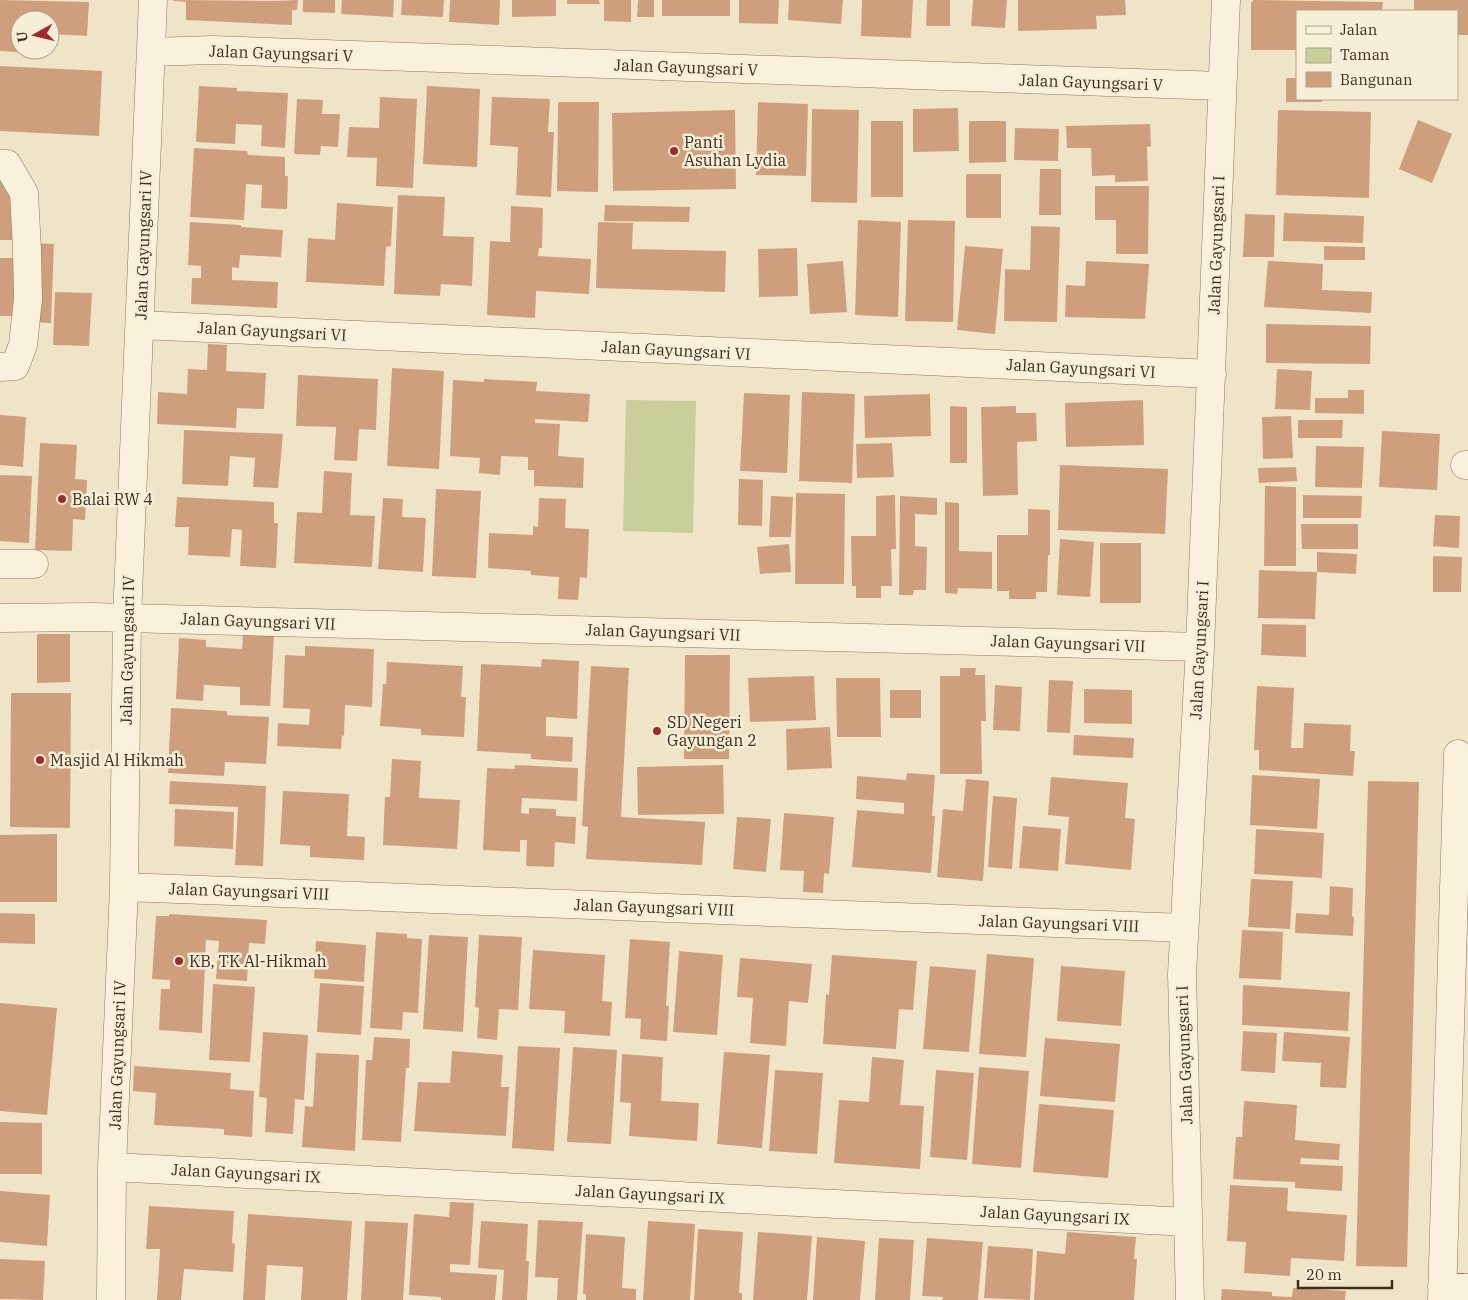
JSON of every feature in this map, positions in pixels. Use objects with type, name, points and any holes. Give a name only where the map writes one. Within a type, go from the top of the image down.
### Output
[{"type":"street","name":"Jalan Gayungsari IV","points":[[111,1300],[112,1167],[124,887],[127,618],[153,0]]},
{"type":"street","name":"Jalan Gayungsari I","points":[[1190,1300],[1182,974],[1200,647],[1226,0]]},
{"type":"street","name":"Jalan Gayungsari V","points":[[150,52],[223,50],[1222,86]]},
{"type":"street","points":[[0,164],[7,164],[24,193],[28,299],[23,345],[16,366],[0,367]]},
{"type":"street","name":"Jalan Gayungsari VI","points":[[140,326],[1212,374]]},
{"type":"street","points":[[0,564],[34,564]]},
{"type":"street","name":"Jalan Gayungsari VII","points":[[0,618],[91,617],[1200,647]]},
{"type":"street","points":[[1450,1291],[1462,849],[1458,754]]},
{"type":"street","name":"Jalan Gayungsari VIII","points":[[124,887],[1184,928]]},
{"type":"street","name":"Jalan Gayungsari IX","points":[[112,1167],[1188,1222]]},
{"type":"green space","points":[[626,400],[696,401],[693,533],[623,531]]},
{"type":"building","points":[[0,0],[89,2],[87,36],[60,35],[60,10],[10,10],[10,52],[0,51]]},
{"type":"building","points":[[173,0],[298,0],[297,10],[292,10],[292,25],[186,20],[186,2]]},
{"type":"building","points":[[303,0],[335,0],[335,13],[303,12]]},
{"type":"building","points":[[342,0],[394,0],[393,17],[341,14]]},
{"type":"building","points":[[402,0],[444,0],[443,17],[401,15]]},
{"type":"building","points":[[450,0],[500,0],[499,25],[449,22]]},
{"type":"building","points":[[512,0],[556,0],[556,16],[512,17]]},
{"type":"building","points":[[567,0],[599,0],[600,4],[567,4]]},
{"type":"building","points":[[604,0],[631,0],[631,22],[604,21]]},
{"type":"building","points":[[638,0],[654,0],[654,17],[637,17]]},
{"type":"building","points":[[662,0],[730,0],[730,16],[662,16]]},
{"type":"building","points":[[739,0],[779,0],[778,24],[739,23]]},
{"type":"building","points":[[789,0],[843,0],[841,24],[788,20]]},
{"type":"building","points":[[862,0],[913,0],[911,38],[861,36]]},
{"type":"building","points":[[927,0],[950,0],[950,26],[926,26]]},
{"type":"building","points":[[973,0],[1007,0],[1005,28],[971,26]]},
{"type":"building","points":[[1018,0],[1125,0],[1126,15],[1096,16],[1097,29],[1018,31]]},
{"type":"building","points":[[1253,0],[1383,2],[1382,10],[1296,10],[1296,50],[1251,50],[1251,2]]},
{"type":"building","points":[[1414,0],[1468,0],[1468,35],[1458,35],[1458,10],[1414,10]]},
{"type":"building","points":[[0,66],[102,71],[99,136],[0,131]]},
{"type":"building","points":[[1286,78],[1296,78],[1296,100],[1322,100],[1322,102],[1286,102]]},
{"type":"building","points":[[199,86],[237,88],[237,91],[288,93],[285,148],[261,146],[262,125],[236,124],[235,144],[196,142]]},
{"type":"building","points":[[427,86],[480,89],[477,167],[423,164]]},
{"type":"building","points":[[380,97],[417,99],[413,188],[376,186],[377,158],[347,157],[349,127],[379,128]]},
{"type":"building","points":[[492,97],[550,99],[548,132],[554,132],[551,197],[516,195],[518,147],[490,145]]},
{"type":"building","points":[[297,99],[323,100],[322,114],[340,114],[338,147],[321,146],[320,155],[294,154]]},
{"type":"building","points":[[558,102],[599,102],[598,192],[557,191]]},
{"type":"building","points":[[758,102],[808,104],[806,176],[756,175]]},
{"type":"building","points":[[958,108],[959,151],[913,152],[913,109]]},
{"type":"building","points":[[812,109],[859,110],[857,203],[811,202]]},
{"type":"building","name":"Panti Asuhan Lydia","points":[[735,110],[736,189],[613,191],[612,113]]},
{"type":"building","points":[[1278,110],[1371,112],[1369,198],[1276,195]]},
{"type":"building","points":[[1418,120],[1452,134],[1432,183],[1399,169]]},
{"type":"building","points":[[871,121],[903,121],[903,197],[871,197]]},
{"type":"building","points":[[969,121],[1006,121],[1006,162],[969,163]]},
{"type":"building","points":[[1150,124],[1151,146],[1147,147],[1148,181],[1115,182],[1115,175],[1092,176],[1091,148],[1067,148],[1066,126]]},
{"type":"building","points":[[1015,128],[1059,129],[1058,161],[1014,160]]},
{"type":"building","points":[[194,148],[247,151],[248,155],[285,157],[285,176],[288,176],[287,209],[261,208],[262,185],[246,184],[244,220],[190,217]]},
{"type":"building","points":[[1040,169],[1061,169],[1061,215],[1039,215]]},
{"type":"building","points":[[966,174],[1001,174],[1001,218],[966,218]]},
{"type":"building","points":[[0,181],[17,182],[14,240],[0,240]]},
{"type":"building","points":[[1095,186],[1149,186],[1148,254],[1116,254],[1116,220],[1095,220]]},
{"type":"building","points":[[398,195],[445,197],[443,236],[474,237],[472,286],[441,284],[440,296],[394,294]]},
{"type":"building","points":[[337,203],[393,207],[391,246],[386,247],[384,286],[306,282],[308,238],[335,240]]},
{"type":"building","points":[[605,205],[690,207],[689,222],[604,221]]},
{"type":"building","points":[[511,206],[543,208],[542,248],[539,248],[538,256],[591,259],[589,294],[536,291],[535,318],[487,315],[490,241],[510,242]]},
{"type":"building","points":[[1284,213],[1364,216],[1363,243],[1283,241]]},
{"type":"building","points":[[1245,214],[1275,215],[1274,257],[1243,257]]},
{"type":"building","points":[[858,220],[901,222],[898,317],[855,315]]},
{"type":"building","points":[[908,220],[955,221],[953,322],[905,321]]},
{"type":"building","points":[[190,222],[283,230],[281,257],[240,255],[239,268],[232,267],[232,280],[278,282],[277,308],[191,304],[192,278],[201,278],[201,266],[188,265]]},
{"type":"building","points":[[598,222],[633,223],[632,249],[726,251],[725,292],[596,288]]},
{"type":"building","points":[[1031,226],[1060,227],[1057,322],[1004,321],[1005,269],[1030,270]]},
{"type":"building","points":[[32,243],[54,244],[51,323],[28,322]]},
{"type":"building","points":[[965,246],[1003,249],[995,334],[957,330]]},
{"type":"building","points":[[1324,246],[1365,247],[1365,260],[1324,260]]},
{"type":"building","points":[[797,248],[798,296],[759,297],[758,249]]},
{"type":"building","points":[[0,258],[16,258],[13,316],[0,316]]},
{"type":"building","points":[[843,261],[847,312],[810,314],[807,264]]},
{"type":"building","points":[[1086,261],[1149,264],[1145,319],[1065,317],[1066,285],[1085,286]]},
{"type":"building","points":[[1268,261],[1323,264],[1322,290],[1372,292],[1371,313],[1264,307]]},
{"type":"building","points":[[55,292],[92,293],[89,346],[53,345]]},
{"type":"building","points":[[1266,324],[1371,326],[1370,364],[1266,363]]},
{"type":"building","points":[[208,344],[227,345],[226,371],[266,373],[264,409],[237,408],[236,428],[157,424],[158,392],[187,394],[188,369],[207,370]]},
{"type":"building","points":[[392,368],[444,371],[439,469],[387,466]]},
{"type":"building","points":[[1277,369],[1312,371],[1310,410],[1275,409]]},
{"type":"building","points":[[298,375],[378,379],[376,430],[359,429],[357,461],[334,460],[336,427],[296,426]]},
{"type":"building","points":[[484,379],[537,382],[536,391],[590,394],[588,422],[535,419],[535,423],[560,424],[558,456],[584,458],[583,488],[534,486],[534,470],[528,470],[528,457],[501,456],[500,475],[479,473],[480,458],[450,456],[453,380],[484,382]]},
{"type":"building","points":[[1348,390],[1364,390],[1364,414],[1315,413],[1315,398],[1348,398]]},
{"type":"building","points":[[802,392],[855,394],[852,483],[799,481]]},
{"type":"building","points":[[744,393],[790,395],[787,473],[740,471]]},
{"type":"building","points":[[930,394],[931,436],[865,438],[864,396]]},
{"type":"building","points":[[1143,400],[1144,445],[1066,447],[1065,403]]},
{"type":"building","points":[[950,406],[967,407],[967,463],[950,463]]},
{"type":"building","points":[[1016,406],[1016,413],[1036,413],[1037,441],[1017,442],[1018,495],[983,496],[981,407]]},
{"type":"building","points":[[0,415],[26,417],[23,467],[0,465]]},
{"type":"building","points":[[1291,416],[1293,458],[1263,459],[1262,417]]},
{"type":"building","points":[[1298,420],[1343,420],[1342,438],[1298,438]]},
{"type":"building","points":[[184,430],[283,434],[278,488],[253,487],[255,458],[230,456],[228,486],[182,484]]},
{"type":"building","points":[[1382,431],[1440,434],[1437,490],[1379,487]]},
{"type":"building","name":"Balai RW 4","points":[[40,443],[77,445],[75,479],[87,480],[85,520],[73,519],[72,551],[35,550]]},
{"type":"building","points":[[892,443],[894,477],[857,478],[856,444]]},
{"type":"building","points":[[1316,446],[1364,447],[1362,488],[1315,487]]},
{"type":"building","points":[[1060,465],[1168,469],[1165,534],[1058,530]]},
{"type":"building","points":[[1296,467],[1297,481],[1259,483],[1258,468]]},
{"type":"building","points":[[324,471],[352,473],[350,515],[375,516],[372,567],[294,563],[297,512],[322,513]]},
{"type":"building","points":[[0,475],[32,476],[29,543],[0,541]]},
{"type":"building","points":[[739,479],[763,480],[762,526],[738,525]]},
{"type":"building","points":[[1265,486],[1296,487],[1296,566],[1264,566]]},
{"type":"building","points":[[436,489],[481,491],[476,578],[432,576]]},
{"type":"building","points":[[796,493],[845,494],[844,584],[795,584]]},
{"type":"building","points":[[895,495],[896,549],[891,549],[892,586],[881,586],[881,598],[856,598],[856,586],[852,586],[851,536],[876,536],[876,496]]},
{"type":"building","points":[[1303,495],[1362,496],[1361,518],[1303,518]]},
{"type":"building","points":[[771,496],[793,497],[791,537],[769,537]]},
{"type":"building","points":[[900,496],[937,498],[937,515],[915,514],[915,546],[927,547],[926,590],[914,590],[913,595],[899,595]]},
{"type":"building","points":[[177,497],[274,502],[274,523],[278,523],[276,568],[240,566],[242,530],[232,529],[230,557],[188,555],[189,527],[175,527]]},
{"type":"building","points":[[383,498],[403,499],[402,517],[426,518],[423,572],[378,569]]},
{"type":"building","points":[[539,498],[566,499],[565,528],[589,529],[587,578],[580,577],[578,600],[558,599],[559,577],[531,575],[531,571],[488,568],[489,533],[533,535],[533,526],[538,527]]},
{"type":"building","points":[[945,502],[959,503],[959,551],[992,552],[992,589],[958,588],[957,594],[945,593]]},
{"type":"building","points":[[1028,509],[1050,510],[1050,555],[1048,555],[1047,592],[1036,592],[1036,599],[1009,599],[1009,591],[997,591],[997,535],[1028,535]]},
{"type":"building","points":[[1435,515],[1460,516],[1459,548],[1433,546]]},
{"type":"building","points":[[1301,524],[1358,524],[1358,549],[1302,549]]},
{"type":"building","points":[[1060,539],[1094,542],[1090,597],[1057,595]]},
{"type":"building","points":[[1100,543],[1141,543],[1141,603],[1100,603]]},
{"type":"building","points":[[789,544],[791,572],[760,574],[757,547]]},
{"type":"building","points":[[1317,552],[1357,554],[1356,574],[1317,572]]},
{"type":"building","points":[[1433,556],[1462,557],[1461,592],[1433,592]]},
{"type":"building","points":[[1259,570],[1317,572],[1315,619],[1258,618]]},
{"type":"building","points":[[1262,624],[1306,625],[1306,657],[1261,655]]},
{"type":"building","points":[[243,633],[274,634],[270,706],[240,705],[240,687],[204,685],[203,701],[176,699],[179,638],[206,640],[206,647],[242,649]]},
{"type":"building","points":[[37,634],[70,634],[70,682],[37,683]]},
{"type":"building","points":[[305,646],[374,649],[372,707],[345,705],[344,736],[342,735],[341,749],[277,746],[278,723],[309,725],[310,709],[283,708],[285,655],[305,656]]},
{"type":"building","points":[[685,655],[730,655],[729,759],[684,759]]},
{"type":"building","points":[[542,659],[579,661],[577,719],[546,717],[546,736],[573,737],[572,762],[531,759],[531,754],[477,751],[481,664],[541,667]]},
{"type":"building","points":[[387,662],[463,666],[461,697],[466,697],[464,737],[421,735],[421,729],[380,726],[383,684],[386,684]]},
{"type":"building","points":[[591,666],[629,668],[621,817],[705,822],[702,865],[586,859],[588,827],[582,826]]},
{"type":"building","points":[[960,668],[976,668],[975,675],[985,675],[986,721],[981,721],[982,774],[940,774],[940,676],[960,676]]},
{"type":"building","points":[[814,676],[816,720],[750,722],[748,678]]},
{"type":"building","points":[[836,678],[880,678],[881,737],[837,737]]},
{"type":"building","points":[[1049,680],[1073,681],[1070,733],[1047,732]]},
{"type":"building","points":[[995,685],[1022,687],[1020,731],[993,730]]},
{"type":"building","points":[[1257,686],[1294,688],[1291,748],[1303,748],[1304,723],[1351,725],[1350,751],[1355,751],[1353,776],[1259,770],[1259,750],[1254,750]]},
{"type":"building","points":[[1084,689],[1132,690],[1132,724],[1084,723]]},
{"type":"building","points":[[890,690],[921,690],[921,718],[890,718]]},
{"type":"building","name":"Masjid Al Hikmah","points":[[11,693],[71,693],[70,828],[10,827]]},
{"type":"building","points":[[171,708],[227,711],[227,715],[269,717],[266,764],[225,762],[224,776],[168,773]]},
{"type":"building","points":[[830,727],[832,768],[787,770],[786,729]]},
{"type":"building","points":[[1074,735],[1134,738],[1133,758],[1073,755]]},
{"type":"building","points":[[392,759],[421,761],[419,798],[460,800],[457,849],[383,845],[385,797],[390,797]]},
{"type":"building","points":[[515,765],[578,768],[577,801],[522,798],[521,813],[529,814],[529,808],[556,809],[556,816],[576,817],[575,844],[555,842],[554,867],[526,866],[527,840],[520,840],[520,852],[483,850],[487,768],[515,769]]},
{"type":"building","points":[[723,765],[724,814],[638,815],[637,767]]},
{"type":"building","points":[[907,773],[935,775],[932,816],[935,816],[931,873],[852,867],[857,810],[904,814],[904,803],[856,799],[857,776],[906,780]]},
{"type":"building","points":[[1252,775],[1320,779],[1317,829],[1250,825]]},
{"type":"building","points":[[1051,777],[1128,783],[1125,818],[1135,819],[1131,870],[1065,864],[1069,817],[1048,815]]},
{"type":"building","points":[[966,779],[989,781],[983,881],[937,877],[943,809],[963,811]]},
{"type":"building","points":[[170,781],[266,786],[263,866],[235,865],[238,807],[169,804]]},
{"type":"building","points":[[1368,781],[1419,782],[1407,1267],[1356,1266]]},
{"type":"building","points":[[283,791],[349,794],[347,836],[365,837],[364,860],[310,857],[310,846],[280,844]]},
{"type":"building","points":[[993,796],[1017,798],[1012,869],[988,867]]},
{"type":"building","points":[[175,809],[234,812],[233,849],[174,846]]},
{"type":"building","points":[[784,813],[834,817],[829,874],[824,873],[823,893],[803,892],[804,871],[780,870]]},
{"type":"building","points":[[737,817],[771,819],[766,872],[733,869]]},
{"type":"building","points":[[1023,826],[1061,829],[1058,871],[1019,868]]},
{"type":"building","points":[[1256,829],[1324,833],[1322,878],[1254,874]]},
{"type":"building","points":[[57,834],[57,902],[0,902],[0,835]]},
{"type":"building","points":[[1251,879],[1293,881],[1290,929],[1248,927]]},
{"type":"building","points":[[1330,886],[1353,888],[1353,936],[1295,933],[1296,913],[1329,915]]},
{"type":"building","points":[[0,913],[35,914],[35,944],[0,943]]},
{"type":"building","name":"KB, TK Al-Hikmah","points":[[169,914],[267,920],[265,944],[249,943],[247,981],[216,979],[219,941],[206,940],[202,1033],[159,1030],[161,989],[170,989],[170,980],[152,979],[156,916],[169,916]]},
{"type":"building","points":[[1242,930],[1283,932],[1281,980],[1239,978]]},
{"type":"building","points":[[376,932],[407,934],[407,938],[422,939],[418,1013],[403,1012],[402,1030],[370,1028]]},
{"type":"building","points":[[429,935],[468,937],[463,1032],[423,1029]]},
{"type":"building","points":[[479,935],[522,937],[518,1010],[499,1009],[497,1040],[477,1038],[479,1008],[475,1007]]},
{"type":"building","points":[[630,939],[670,942],[666,1006],[669,1006],[667,1041],[640,1039],[641,1019],[625,1018]]},
{"type":"building","points":[[316,941],[366,945],[364,982],[314,978]]},
{"type":"building","points":[[533,950],[605,955],[602,1001],[612,1002],[610,1036],[564,1033],[565,1011],[529,1009]]},
{"type":"building","points":[[679,951],[723,955],[717,1035],[673,1032]]},
{"type":"building","points":[[987,954],[1034,958],[1026,1057],[979,1054]]},
{"type":"building","points":[[832,955],[917,961],[913,1010],[899,1009],[896,1049],[823,1044],[826,994],[829,995]]},
{"type":"building","points":[[740,958],[812,964],[808,1003],[789,1001],[786,1046],[750,1043],[753,998],[737,997]]},
{"type":"building","points":[[930,966],[976,970],[969,1052],[923,1049]]},
{"type":"building","points":[[1061,966],[1125,971],[1121,1026],[1057,1021]]},
{"type":"building","points":[[320,983],[364,986],[361,1035],[317,1032]]},
{"type":"building","points":[[213,984],[255,987],[250,1062],[209,1060]]},
{"type":"building","points":[[1243,985],[1350,992],[1348,1031],[1242,1025]]},
{"type":"building","points":[[0,1003],[57,1008],[47,1115],[0,1111]]},
{"type":"building","points":[[1243,1031],[1277,1033],[1275,1073],[1241,1071]]},
{"type":"building","points":[[263,1032],[308,1035],[304,1100],[295,1099],[293,1134],[265,1132],[267,1098],[259,1097]]},
{"type":"building","points":[[1284,1032],[1350,1037],[1346,1088],[1320,1087],[1321,1063],[1282,1061]]},
{"type":"building","points":[[374,1037],[410,1039],[409,1068],[406,1068],[401,1142],[362,1140],[366,1060],[372,1060]]},
{"type":"building","points":[[1045,1038],[1120,1044],[1115,1102],[1040,1096]]},
{"type":"building","points":[[518,1046],[560,1048],[554,1151],[512,1148]]},
{"type":"building","points":[[573,1047],[617,1050],[611,1144],[567,1142]]},
{"type":"building","points":[[452,1051],[503,1055],[501,1087],[509,1087],[506,1136],[414,1131],[418,1082],[450,1083]]},
{"type":"building","points":[[724,1052],[770,1055],[762,1148],[717,1144]]},
{"type":"building","points":[[316,1053],[359,1055],[355,1151],[302,1147],[305,1106],[313,1107]]},
{"type":"building","points":[[622,1054],[663,1057],[661,1101],[699,1103],[697,1141],[629,1136],[631,1103],[620,1102]]},
{"type":"building","points":[[872,1057],[904,1060],[900,1105],[924,1106],[920,1169],[834,1163],[839,1100],[869,1102]]},
{"type":"building","points":[[134,1066],[231,1073],[230,1089],[254,1091],[252,1137],[224,1135],[224,1129],[154,1125],[156,1093],[133,1091]]},
{"type":"building","points":[[979,1067],[1029,1071],[1021,1168],[972,1164]]},
{"type":"building","points":[[775,1070],[823,1073],[817,1154],[769,1151]]},
{"type":"building","points":[[936,1070],[974,1073],[967,1160],[930,1157]]},
{"type":"building","points":[[1244,1101],[1297,1105],[1295,1140],[1340,1144],[1339,1160],[1301,1158],[1300,1164],[1343,1166],[1342,1191],[1295,1188],[1295,1182],[1233,1179],[1236,1137],[1242,1137]]},
{"type":"building","points":[[1039,1104],[1114,1110],[1108,1178],[1033,1172]]},
{"type":"building","points":[[0,1122],[42,1123],[42,1174],[0,1174]]},
{"type":"building","points":[[1230,1185],[1288,1188],[1287,1211],[1347,1215],[1344,1261],[1291,1258],[1290,1276],[1244,1273],[1246,1242],[1227,1241]]},
{"type":"building","points":[[0,1191],[50,1195],[47,1246],[0,1242]]},
{"type":"building","points":[[450,1202],[474,1203],[470,1265],[450,1264],[450,1272],[497,1275],[495,1300],[441,1300],[441,1297],[409,1295],[414,1214],[449,1217]]},
{"type":"building","points":[[149,1206],[234,1211],[232,1243],[235,1244],[233,1272],[184,1269],[181,1300],[157,1300],[160,1249],[146,1249]]},
{"type":"building","points":[[248,1214],[352,1221],[347,1300],[301,1300],[303,1267],[267,1265],[265,1300],[243,1300]]},
{"type":"building","points":[[538,1220],[583,1222],[577,1300],[557,1300],[558,1278],[535,1277]]},
{"type":"building","points":[[365,1221],[408,1223],[403,1300],[361,1300]]},
{"type":"building","points":[[481,1221],[528,1224],[526,1261],[529,1261],[527,1300],[502,1300],[504,1270],[478,1268]]},
{"type":"building","points":[[648,1221],[695,1224],[690,1300],[643,1300]]},
{"type":"building","points":[[698,1229],[743,1232],[739,1293],[742,1293],[742,1300],[694,1300]]},
{"type":"building","points":[[758,1232],[812,1236],[807,1300],[753,1300]]},
{"type":"building","points":[[1067,1232],[1136,1237],[1134,1259],[1137,1259],[1134,1300],[1034,1300],[1037,1251],[1065,1254]]},
{"type":"building","points":[[586,1234],[625,1237],[622,1288],[636,1289],[636,1300],[586,1300],[586,1294],[583,1294]]},
{"type":"building","points":[[817,1237],[865,1241],[860,1300],[813,1300]]},
{"type":"building","points":[[879,1238],[914,1240],[910,1300],[875,1300]]},
{"type":"building","points":[[927,1238],[983,1242],[978,1300],[942,1300],[943,1297],[922,1296]]},
{"type":"building","points":[[988,1246],[1033,1249],[1030,1300],[984,1298]]},
{"type":"building","points":[[0,1259],[45,1261],[43,1300],[0,1299]]},
{"type":"building","points":[[1293,1288],[1346,1291],[1345,1300],[1221,1300],[1222,1289],[1272,1292],[1272,1296],[1292,1297]]},
{"type":"place","name":"Panti Asuhan Lydia","points":[[674,151]]},
{"type":"place","name":"Balai RW 4","points":[[62,499]]},
{"type":"place","name":"SD Negeri Gayungan 2","points":[[657,731]]},
{"type":"place","name":"Masjid Al Hikmah","points":[[40,760]]},
{"type":"place","name":"KB, TK Al-Hikmah","points":[[179,961]]}]
